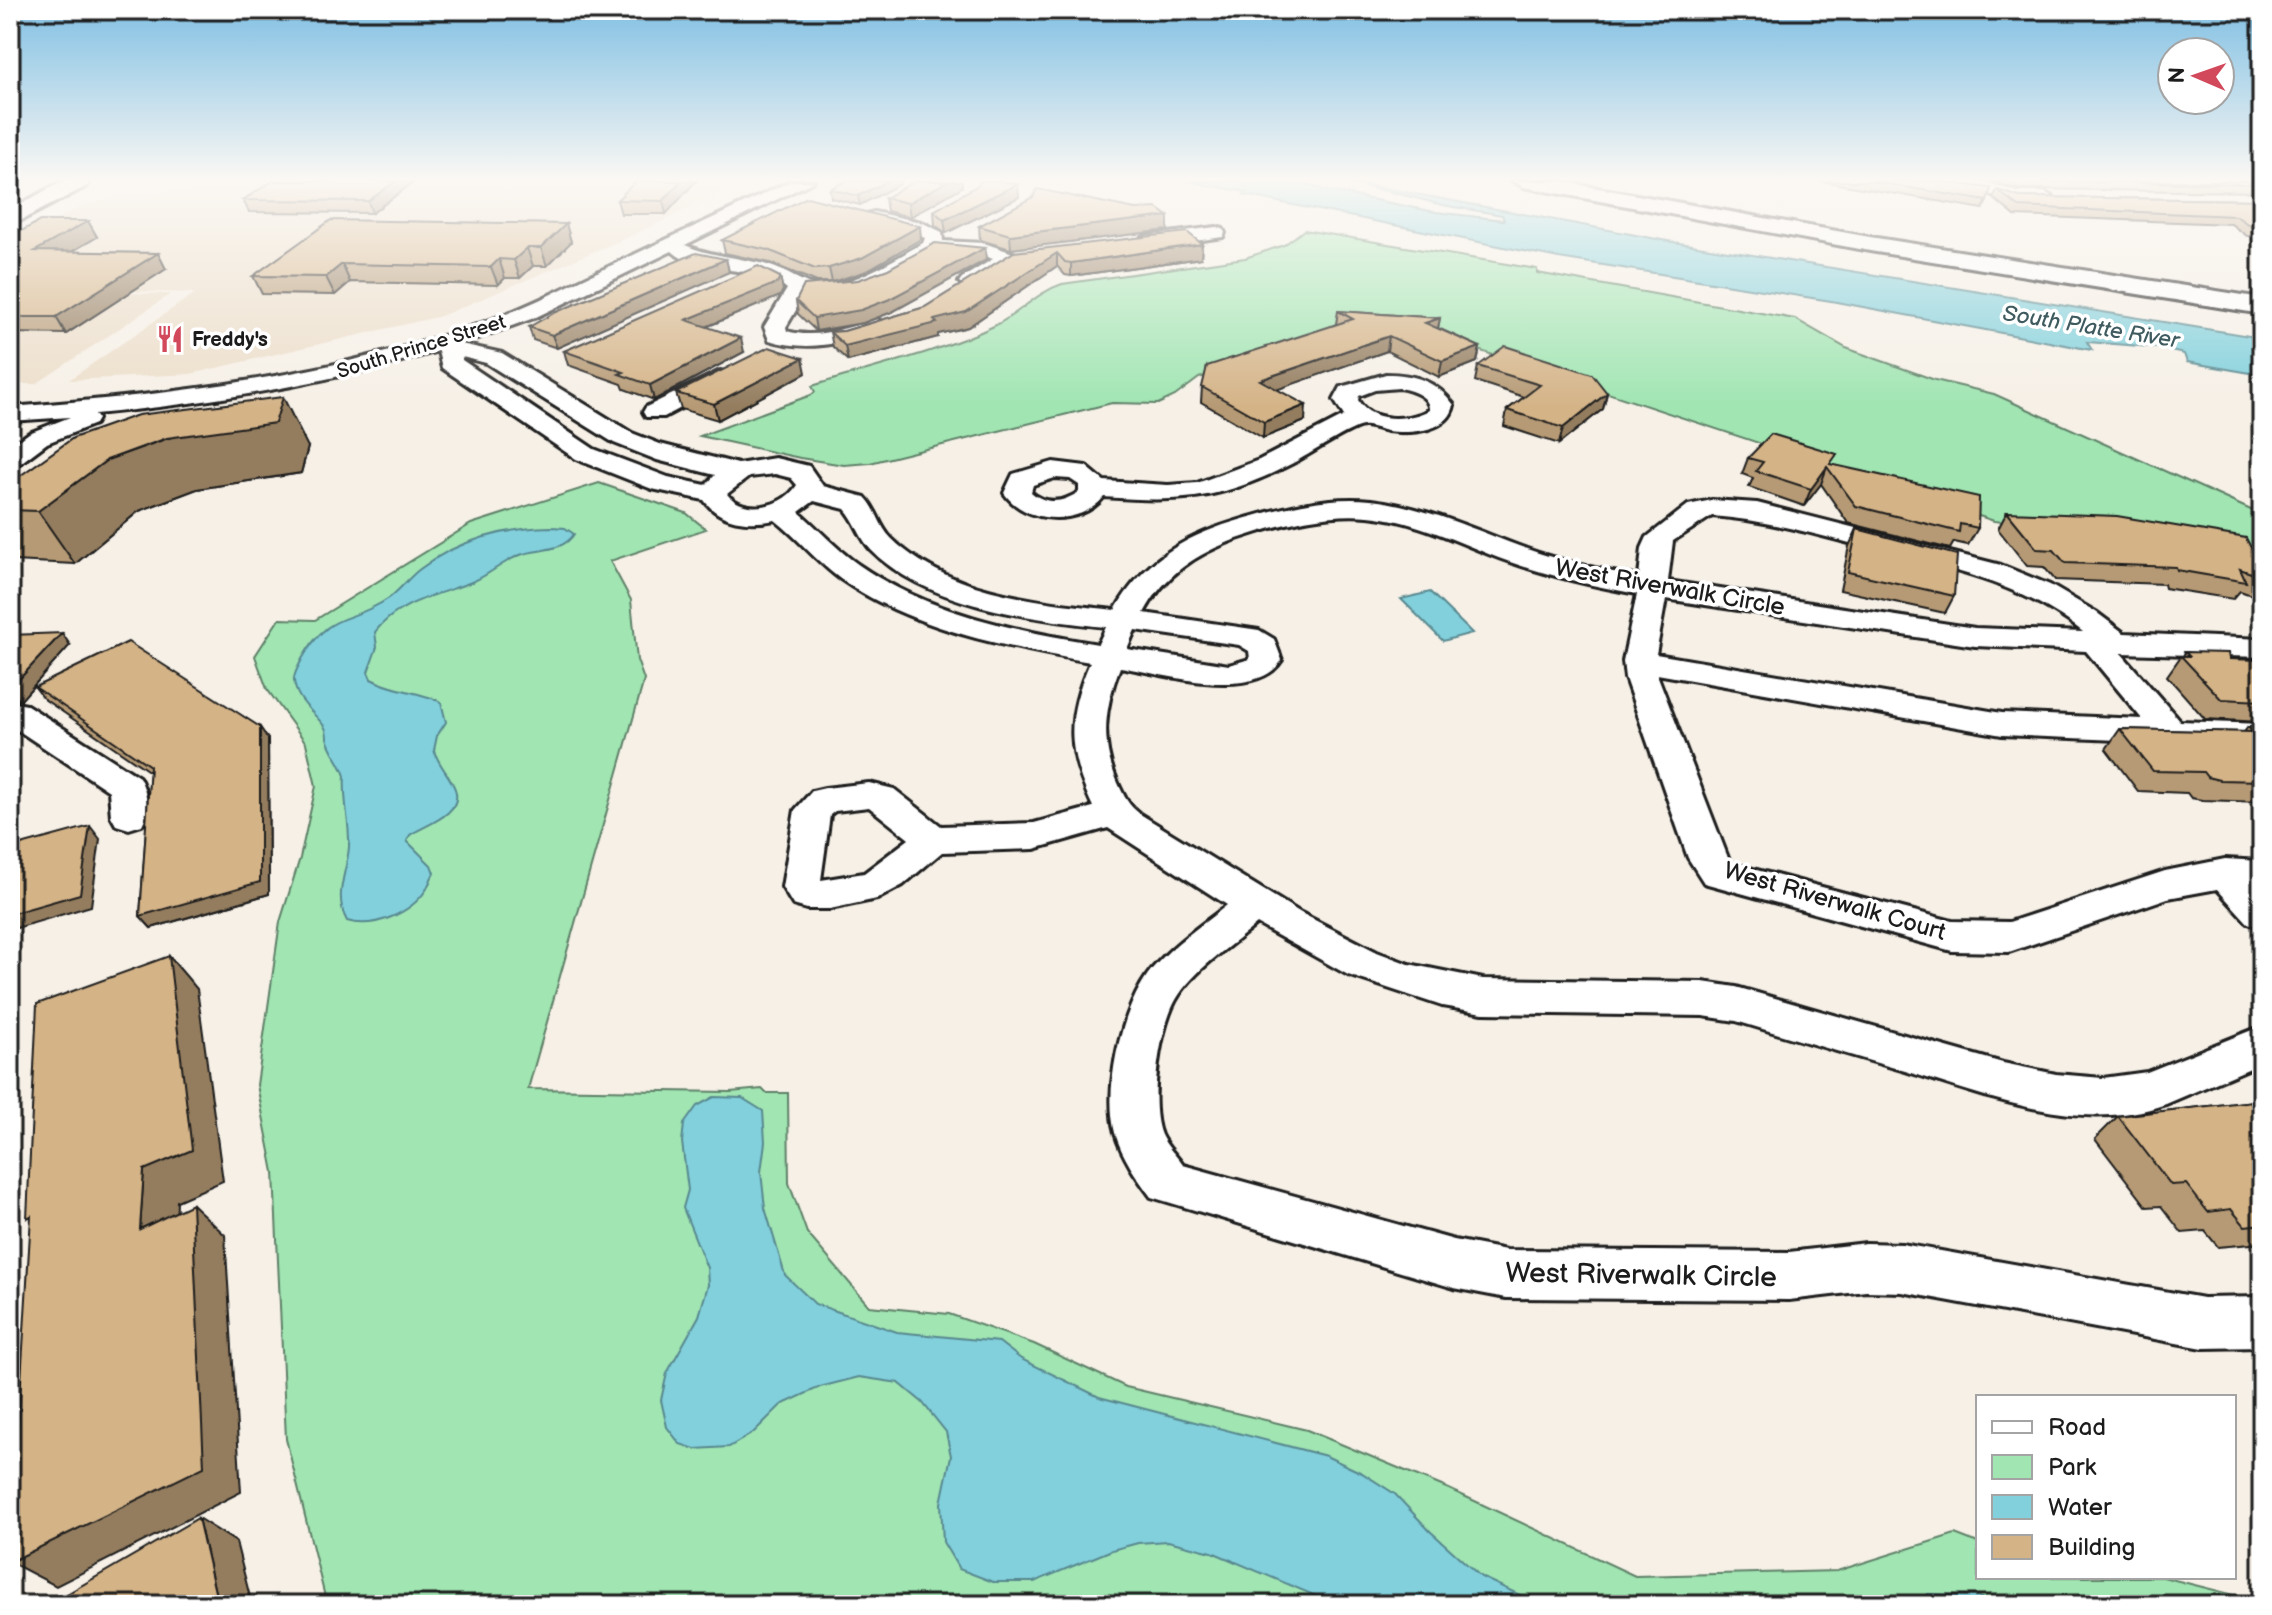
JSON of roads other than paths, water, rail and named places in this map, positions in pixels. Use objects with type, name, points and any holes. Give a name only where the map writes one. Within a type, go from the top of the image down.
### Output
[{"type":"main road","points":[[1948,256],[2262,306]]},
{"type":"main road","points":[[2061,256],[2262,287]]},
{"type":"street","name":"South Prince Street","points":[[522,292],[604,256]]},
{"type":"street","name":"South Prince Street","points":[[10,393],[37,403],[145,404],[295,381],[446,346],[656,256]]},
{"type":"street","points":[[693,256],[760,269],[788,279],[798,288],[834,290],[861,286],[914,256]]},
{"type":"street","points":[[948,294],[1016,257],[1013,256]]},
{"type":"street","points":[[732,281],[760,269]]},
{"type":"street","points":[[798,288],[774,332],[791,340],[824,341],[900,319]]},
{"type":"street","name":"South Prince Street","points":[[10,414],[37,403],[225,374],[334,352],[488,305]]},
{"type":"street","points":[[423,327],[446,346],[478,351],[494,358],[644,448],[690,463],[739,472]]},
{"type":"street","points":[[764,354],[791,340]]},
{"type":"street","points":[[446,346],[450,363],[585,454],[661,483],[713,494],[719,505],[728,510],[757,514],[780,510],[799,501],[808,492],[807,478],[789,468],[760,467],[739,472],[721,482],[713,494]]},
{"type":"street","points":[[655,412],[737,369]]},
{"type":"street","points":[[10,405],[37,403]]},
{"type":"street","points":[[10,433],[37,403]]},
{"type":"street","points":[[10,459],[28,444],[58,428],[145,404]]},
{"type":"street","points":[[1094,488],[1154,491],[1209,489],[1256,470],[1360,417]]},
{"type":"street","points":[[1256,470],[1302,512]]},
{"type":"street","points":[[780,510],[856,577],[929,614],[1012,637],[1116,636],[1226,633],[1257,641],[1267,652],[1264,664],[1258,670],[1229,675],[1116,636],[1024,606],[946,584],[885,549],[869,531],[861,509],[852,502],[808,492]]},
{"type":"street","name":"West Riverwalk Circle","points":[[1115,813],[1093,769],[1087,711],[1094,685],[1116,636],[1152,576],[1175,557],[1208,542],[1302,512],[1351,507],[1384,509],[1538,562],[1600,579],[1975,637],[2262,648]]},
{"type":"street","name":"West Riverwalk Court","points":[[2172,733],[2085,618],[2040,591],[1991,571],[1757,511],[1734,508],[1698,511],[1661,537],[1656,548],[1653,588],[1639,661],[1641,678],[1707,858],[1717,873],[1952,936],[2009,937],[2165,885],[2244,874]]},
{"type":"street","points":[[1639,661],[2002,724],[2262,735]]},
{"type":"street","points":[[10,713],[15,713],[74,749],[126,786],[129,816]]},
{"type":"street","points":[[933,839],[1034,836],[1115,813],[1254,904],[1396,978],[1453,993],[1703,999],[1736,1004],[1810,1023],[1946,1066],[2056,1093],[2131,1096],[2262,1044]]},
{"type":"street","points":[[2244,874],[2262,913]]},
{"type":"street","name":"West Riverwalk Circle","points":[[1254,904],[1166,982],[1153,1003],[1133,1106],[1144,1146],[1168,1182],[1454,1264],[1506,1274],[1789,1276],[1866,1267],[1902,1268],[2203,1323],[2262,1322]]},
{"type":"water","name":"South Platte River","points":[[1551,256],[1761,256],[2262,338],[2262,375],[2187,362],[2184,354],[2153,347],[2087,342],[2092,350],[1831,301]]},
{"type":"water","points":[[565,528],[574,534],[564,544],[523,554],[474,581],[407,606],[384,621],[375,632],[377,647],[368,672],[371,679],[441,702],[446,722],[437,736],[434,750],[453,784],[456,798],[449,812],[410,835],[407,841],[431,865],[434,873],[419,899],[390,918],[368,923],[347,921],[341,902],[349,847],[345,776],[324,726],[295,688],[294,676],[302,659],[322,632],[389,598],[420,569],[450,550],[500,533]]},
{"type":"water","points":[[1430,592],[1472,633],[1443,641],[1401,599]]},
{"type":"water","points":[[714,1097],[742,1098],[763,1111],[765,1142],[761,1172],[765,1208],[785,1275],[815,1304],[897,1332],[999,1342],[1021,1359],[1099,1397],[1326,1456],[1362,1473],[1395,1494],[1481,1577],[1524,1597],[1553,1605],[1337,1605],[1212,1552],[1168,1541],[1138,1543],[1112,1550],[1034,1582],[993,1582],[959,1569],[943,1542],[941,1503],[951,1456],[946,1432],[922,1402],[899,1383],[859,1377],[820,1387],[781,1405],[753,1433],[729,1447],[695,1449],[680,1444],[667,1427],[661,1400],[667,1373],[699,1316],[708,1285],[707,1268],[683,1208],[688,1190],[682,1142],[684,1124],[697,1106]]},
{"type":"water","points":[[1928,1594],[1978,1596],[1992,1605],[1916,1605]]},
{"type":"place","name":"Freddy's","points":[[170,339]]}]
